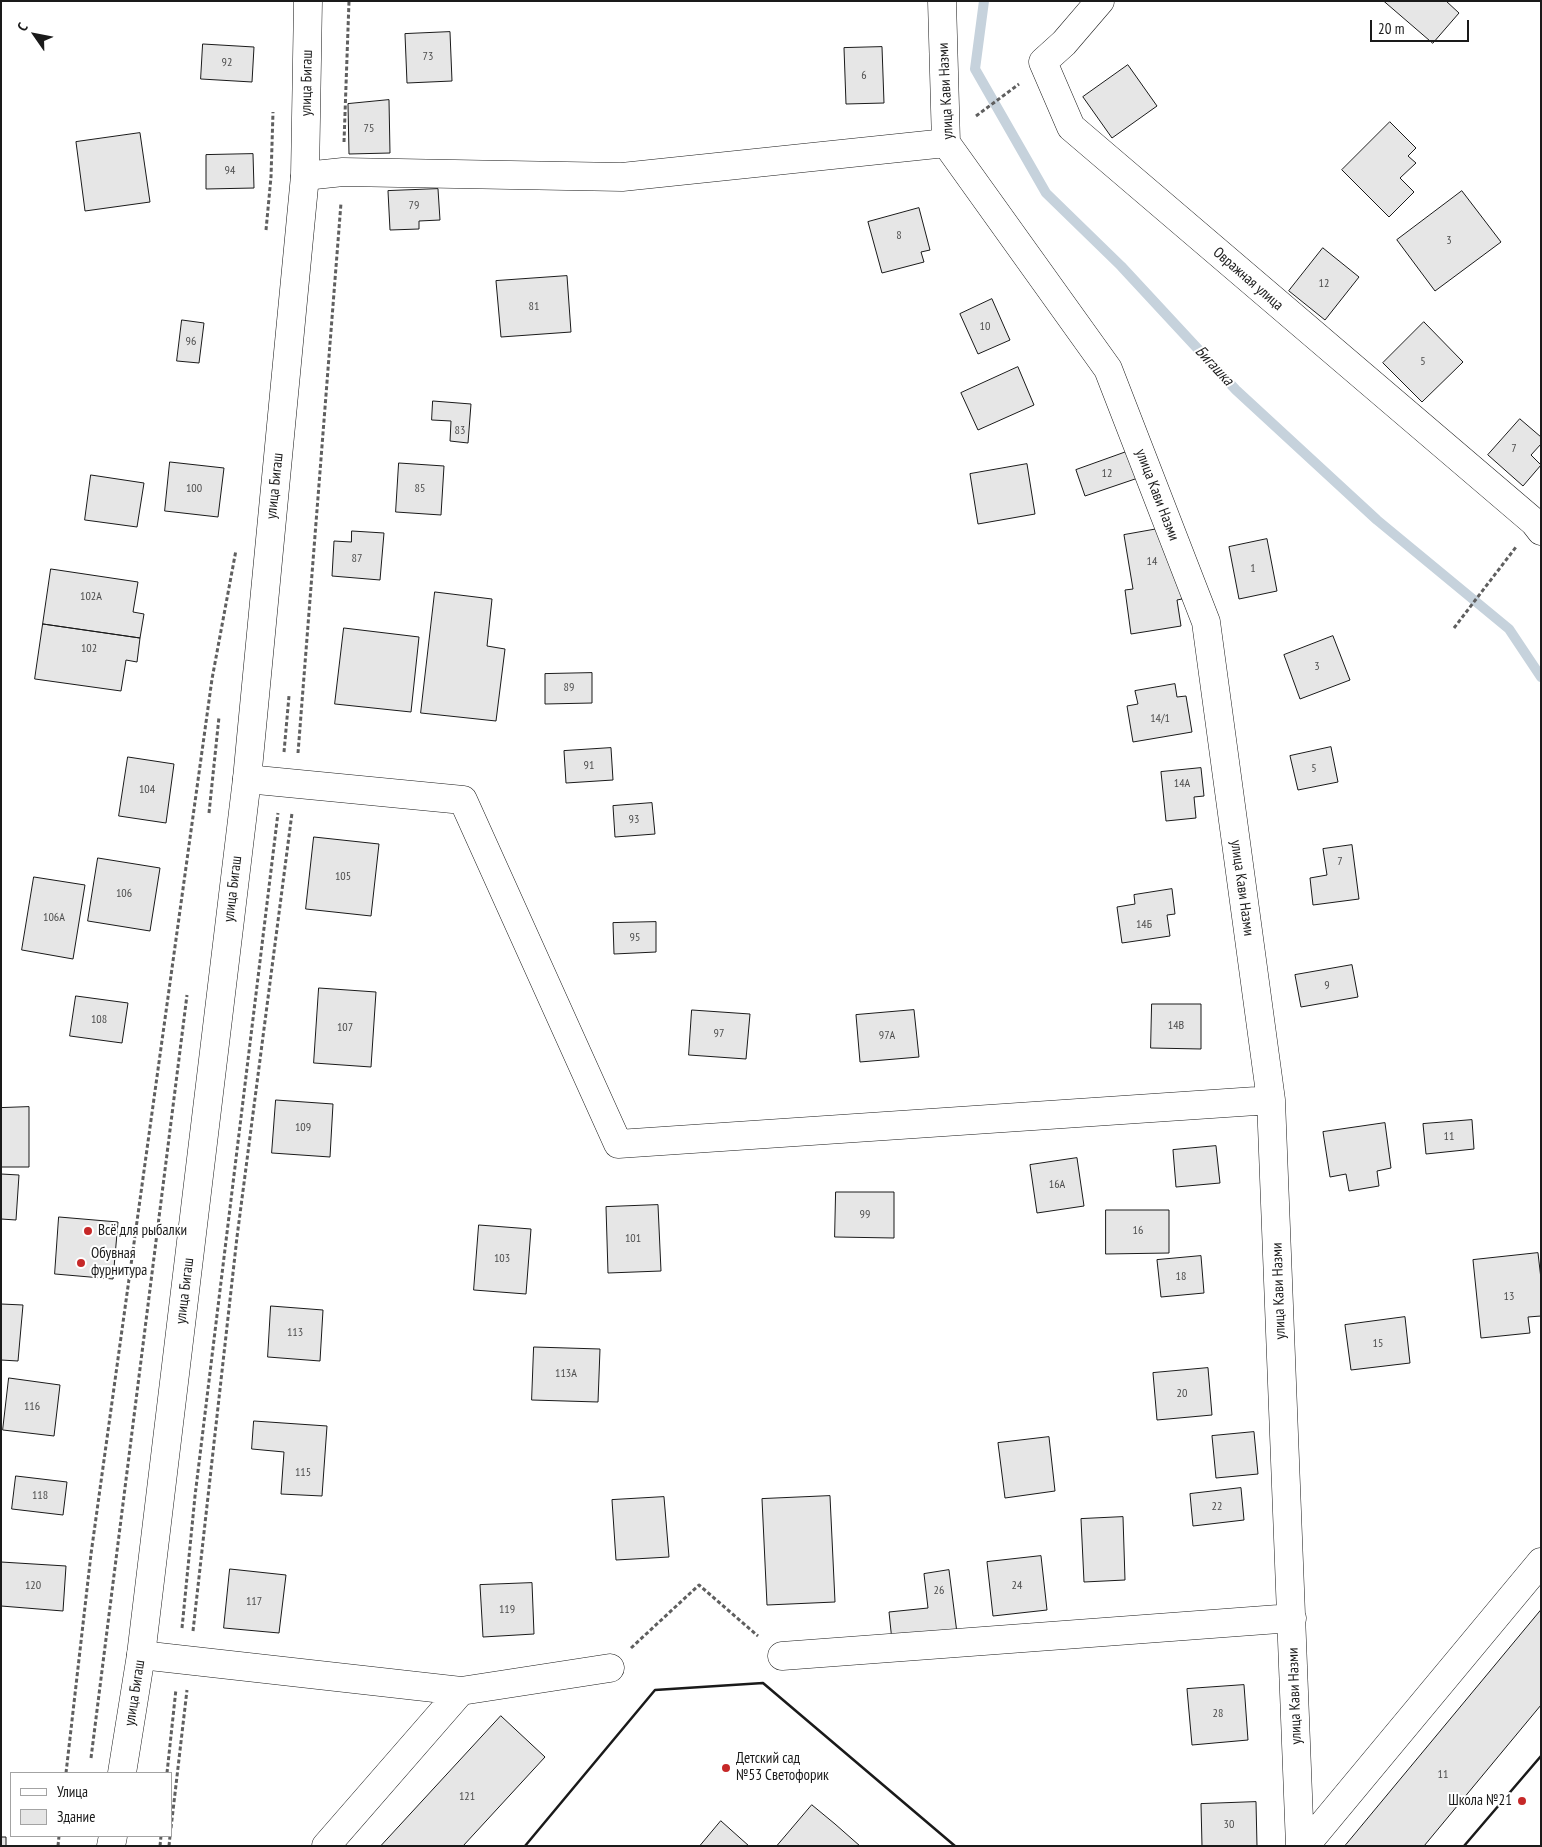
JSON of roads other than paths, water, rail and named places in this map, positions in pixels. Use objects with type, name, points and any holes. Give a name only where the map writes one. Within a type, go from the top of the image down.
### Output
[{"type":"street","name":"улица Бигаш","points":[[122,1772],[140,1655],[247,778],[305,176],[308,1]]},
{"type":"street","name":"улица Кави Назми","points":[[942,1],[946,143],[1108,369],[1206,622],[1271,1100],[1300,1846]]},
{"type":"street","name":"Овражная улица","points":[[1100,1],[1064,43],[1043,62],[1070,127],[1538,527]]},
{"type":"street","points":[[305,176],[343,172],[622,176],[946,143]]},
{"type":"street","points":[[247,778],[463,800],[618,1144],[1271,1100]]},
{"type":"street","points":[[1305,1846],[1541,1562]]},
{"type":"street","points":[[782,1656],[1292,1618]]},
{"type":"street","points":[[140,1655],[461,1691],[610,1668]]},
{"type":"street","points":[[326,1846],[461,1691]]},
{"type":"waterway","name":"Бигашка","points":[[984,1],[975,69],[1046,193],[1121,266],[1236,390],[1377,520],[1509,629],[1541,677]]},
{"type":"place","name":"Всё для рыбалки","points":[[88,1231]]},
{"type":"place","name":"Обувная фурнитура","points":[[81,1263]]},
{"type":"place","name":"Детский сад №53 Светофорик","points":[[726,1768]]},
{"type":"place","name":"Школа №21","points":[[1522,1801]]}]
